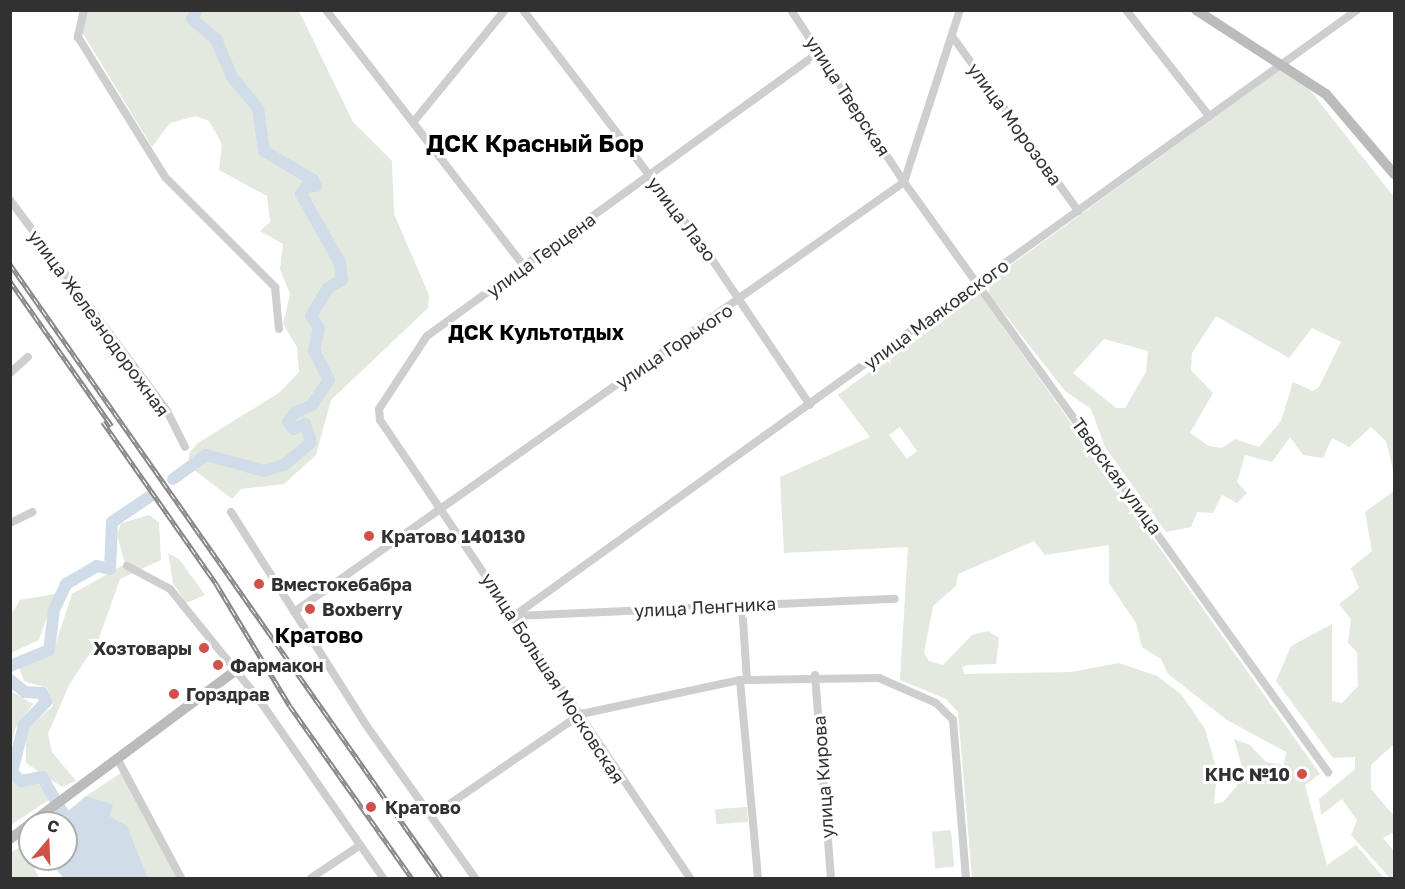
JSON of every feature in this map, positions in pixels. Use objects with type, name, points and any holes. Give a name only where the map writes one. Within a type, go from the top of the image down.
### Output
[{"type":"street","points":[[84,10],[78,37],[165,177],[275,287],[279,329]]},
{"type":"street","points":[[326,10],[415,120],[417,132],[524,266]]},
{"type":"street","points":[[415,120],[505,10]]},
{"type":"street","name":"улица Лазо","points":[[523,10],[650,177],[740,301],[810,405]]},
{"type":"street","name":"улица Тверская","points":[[791,10],[904,182]]},
{"type":"street","points":[[904,182],[960,10]]},
{"type":"street","points":[[1126,10],[1209,116]]},
{"type":"street","points":[[1196,10],[1284,62],[1326,94],[1395,174]]},
{"type":"street","name":"улица Маяковского","points":[[514,616],[979,285],[1355,11]]},
{"type":"street","name":"улица Морозова","points":[[952,36],[1078,211]]},
{"type":"street","name":"улица Герцена","points":[[438,507],[380,420],[379,409],[427,336],[650,177],[819,52]]},
{"type":"street","name":"Тверская улица","points":[[904,182],[1328,772]]},
{"type":"street","name":"улица Горького","points":[[294,612],[438,507],[740,301],[904,182]]},
{"type":"street","name":"улица Железнодорожная","points":[[10,200],[167,411],[185,447]]},
{"type":"street","points":[[10,373],[28,357]]},
{"type":"street","name":"улица Большая Московская","points":[[438,507],[581,714],[641,814],[690,879]]},
{"type":"street","points":[[10,523],[33,512]]},
{"type":"street","points":[[231,512],[294,612],[475,879]]},
{"type":"street","points":[[127,566],[170,589],[235,671],[383,879]]},
{"type":"street","name":"улица Ленгника","points":[[514,616],[895,599]]},
{"type":"street","points":[[742,605],[744,680],[758,879]]},
{"type":"street","points":[[48,811],[235,671]]},
{"type":"street","points":[[432,816],[581,714],[744,680],[815,675],[886,679],[951,716],[966,879]]},
{"type":"street","name":"улица Кирова","points":[[815,675],[831,879]]},
{"type":"street","points":[[117,758],[181,879]]},
{"type":"street","points":[[311,879],[359,846]]},
{"type":"shaded area","points":[[85,11],[299,11],[353,122],[392,161],[394,214],[429,295],[428,308],[331,400],[316,455],[284,484],[241,489],[232,499],[189,466],[189,453],[198,443],[280,392],[299,372],[297,347],[283,324],[290,294],[280,269],[283,244],[260,231],[270,222],[267,196],[219,170],[222,144],[209,121],[196,116],[170,123],[152,147],[82,32]]},
{"type":"shaded area","points":[[1284,67],[1306,85],[1394,197],[1394,474],[1386,441],[1371,427],[1349,447],[1332,438],[1323,458],[1303,455],[1290,437],[1272,462],[1245,455],[1237,482],[1247,493],[1237,503],[1222,495],[1213,513],[1197,512],[1191,527],[1166,532],[1105,447],[1091,409],[1065,391],[989,294],[989,281]],"holes":[[[1216,316],[1289,358],[1312,328],[1341,342],[1319,387],[1313,391],[1293,382],[1281,421],[1259,447],[1235,439],[1222,448],[1209,446],[1190,433],[1213,393],[1191,370],[1192,353]],[[1104,339],[1148,351],[1146,372],[1125,408],[1116,408],[1073,373]]]},
{"type":"shaded area","points":[[978,292],[1320,774],[1305,785],[1327,865],[1356,845],[1384,878],[972,878],[958,712],[946,699],[900,680],[908,547],[784,553],[780,477],[870,437],[838,395]],"holes":[[[900,427],[917,451],[907,459],[889,435]],[[1034,541],[1045,555],[1109,545],[1109,583],[1136,623],[1142,647],[1161,659],[1168,674],[1227,720],[1286,752],[1284,765],[1266,762],[1250,745],[1234,739],[1241,763],[1237,786],[1223,802],[1214,804],[1217,771],[1205,729],[1181,694],[1157,676],[1119,663],[1071,672],[964,674],[962,667],[968,665],[996,664],[999,638],[988,631],[972,635],[943,665],[929,661],[924,653],[933,606],[956,586],[958,574]]]},
{"type":"shaded area","points":[[1394,491],[1394,744],[1371,765],[1371,789],[1394,816],[1394,832],[1383,838],[1394,851],[1394,878],[1390,878],[1351,835],[1357,820],[1342,799],[1321,815],[1319,799],[1355,769],[1355,757],[1333,758],[1276,681],[1291,646],[1332,624],[1332,701],[1342,703],[1358,686],[1357,652],[1348,643],[1351,619],[1339,604],[1359,588],[1351,568],[1372,551],[1365,512]]},
{"type":"shaded area","points":[[149,515],[159,522],[161,560],[120,579],[98,641],[69,685],[48,734],[52,752],[76,781],[62,787],[26,763],[26,730],[53,706],[47,688],[24,681],[18,665],[52,655],[72,594],[125,564],[117,535],[121,523]]},
{"type":"shaded area","points":[[168,553],[179,559],[205,595],[186,603],[173,583]]},
{"type":"shaded area","points":[[55,594],[39,640],[11,653],[11,615],[20,600]]},
{"type":"shaded area","points":[[11,691],[33,704],[15,729],[11,748]]},
{"type":"shaded area","points":[[127,769],[185,878],[148,878],[127,827],[110,816],[112,804],[86,796]]},
{"type":"shaded area","points":[[11,779],[22,786],[37,783],[53,797],[32,811],[18,811],[18,820],[11,825]]},
{"type":"shaded area","points":[[86,796],[113,804],[110,816],[127,826],[148,878],[64,878],[58,871],[78,871],[78,811],[68,811]]},
{"type":"shaded area","points":[[747,807],[748,822],[716,824],[715,809]]},
{"type":"shaded area","points":[[951,830],[954,867],[935,869],[932,832]]},
{"type":"shaded area","points":[[18,848],[18,871],[36,871],[39,878],[11,878],[11,852]]},
{"type":"waterway","points":[[173,479],[206,455],[264,471],[284,465],[311,442],[305,424],[294,429],[288,422],[294,413],[312,405],[329,380],[314,351],[319,328],[311,316],[328,288],[342,280],[340,263],[301,194],[306,187],[316,186],[313,180],[264,151],[258,108],[232,77],[216,39],[192,19],[197,10]]},
{"type":"waterway","points":[[10,666],[49,650],[54,610],[66,584],[97,566],[110,569],[112,522],[149,497]]},
{"type":"waterway","points":[[10,680],[25,692],[42,693],[46,702],[24,725],[12,772],[21,781],[42,777],[62,811]]},
{"type":"railway","points":[[10,264],[441,878]]},
{"type":"railway","points":[[10,281],[112,426]]},
{"type":"railway","points":[[103,422],[217,585],[290,706],[412,878]]},
{"type":"place","name":"Кратово 140130","points":[[369,536]]},
{"type":"place","name":"Вместокебабра","points":[[259,584]]},
{"type":"place","name":"Boxberry","points":[[310,609]]},
{"type":"place","name":"Хозтовары","points":[[204,648]]},
{"type":"place","name":"Фармакон","points":[[218,665]]},
{"type":"place","name":"Горздрав","points":[[174,694]]},
{"type":"place","name":"КНС №10","points":[[1302,774]]},
{"type":"place","name":"Кратово","points":[[371,807]]},
{"type":"district","name":"ДСК Красный Бор","points":[[535,143]]},
{"type":"district","name":"ДСК Культотдых","points":[[536,332]]},
{"type":"district","name":"Кратово","points":[[319,635]]}]
